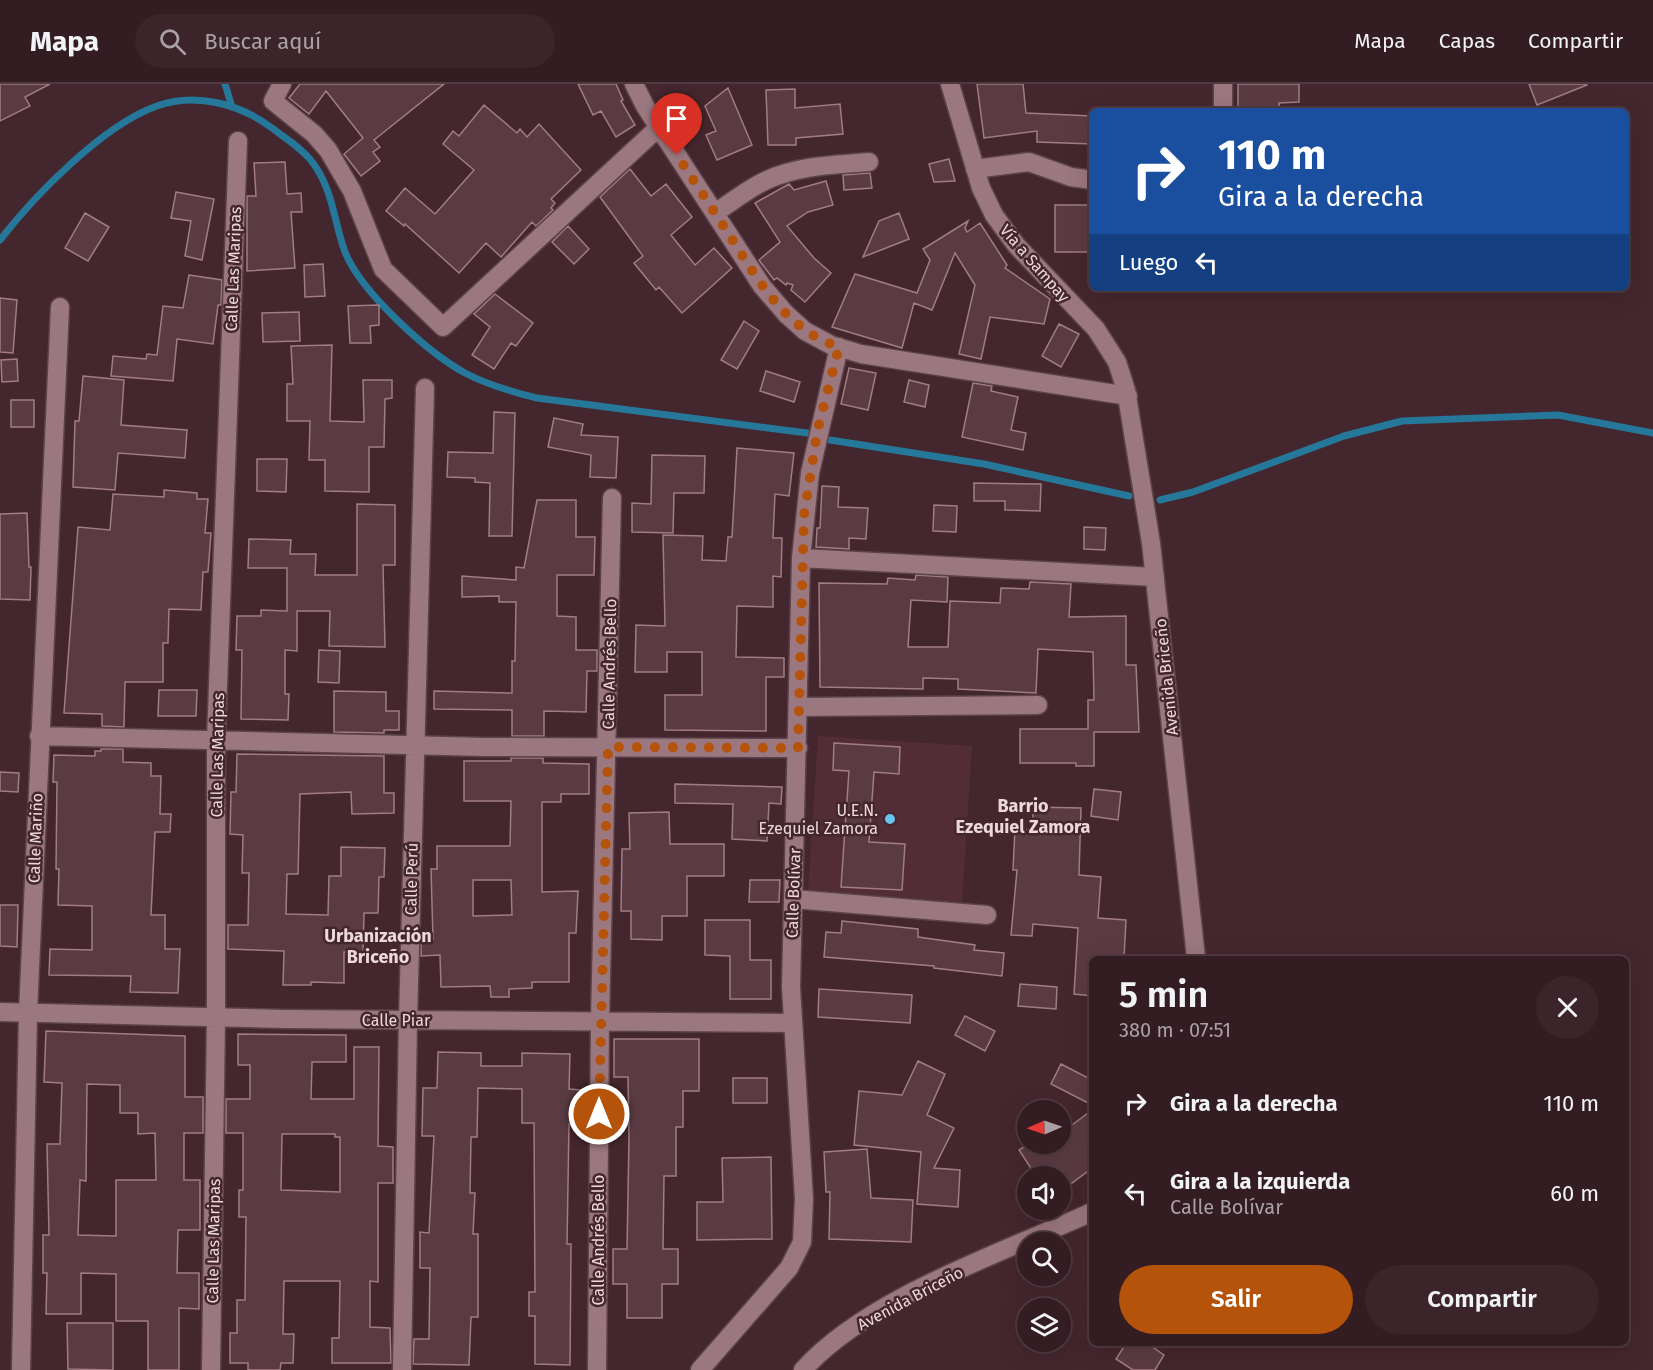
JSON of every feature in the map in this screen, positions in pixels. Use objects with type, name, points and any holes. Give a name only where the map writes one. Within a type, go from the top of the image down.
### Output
[{"type":"street","points":[[282,84],[273,101],[314,134],[328,150],[354,196],[383,269],[442,327],[659,127]]},
{"type":"street","points":[[634,84],[659,127],[762,286],[786,314],[805,331],[839,347],[949,369],[1128,396]]},
{"type":"street","name":"Vía a Sampay","points":[[950,84],[975,169],[994,215],[1016,245],[1101,338],[1117,362],[1128,396]]},
{"type":"street","points":[[1222,84],[1223,108]]},
{"type":"street","name":"Calle Las Maripas","points":[[212,1370],[216,740],[238,141]]},
{"type":"street","points":[[715,213],[766,181],[782,175],[817,166],[869,162]]},
{"type":"street","points":[[975,169],[1029,162],[1071,177],[1089,180]]},
{"type":"street","name":"Calle Mariño","points":[[21,1370],[28,1013],[60,307]]},
{"type":"street","name":"Calle Bolívar","points":[[700,1370],[789,1268],[802,1242],[804,1199],[792,1023],[801,558],[810,473],[839,347]]},
{"type":"street","name":"Calle Perú","points":[[402,1370],[414,745],[425,388]]},
{"type":"street","name":"Avenida Briceño","points":[[1128,396],[1137,443],[1155,577],[1196,956]]},
{"type":"street","name":"Calle Andrés Bello","points":[[597,1370],[600,1021],[612,498]]},
{"type":"street","points":[[801,558],[1155,577]]},
{"type":"street","points":[[799,707],[1038,705]]},
{"type":"street","points":[[39,736],[414,745],[798,748]]},
{"type":"street","points":[[793,899],[987,915]]},
{"type":"street","name":"Calle Piar","points":[[0,1012],[408,1020],[792,1023]]},
{"type":"street","name":"Avenida Briceño","points":[[803,1370],[828,1346],[933,1282],[1089,1213]]},
{"type":"shaded area","name":"U.E.N. Ezequiel Zamora","points":[[818,736],[972,746],[962,903],[808,892]]},
{"type":"building","points":[[0,84],[50,84],[25,97],[30,106],[0,121]]},
{"type":"building","points":[[300,84],[444,84],[374,140],[380,147],[373,152],[380,161],[361,176],[344,154],[363,138],[326,91],[309,114],[289,98]]},
{"type":"building","points":[[578,84],[616,84],[623,100],[621,101],[635,125],[616,137],[601,111],[593,115]]},
{"type":"building","points":[[977,84],[1023,84],[1026,113],[1089,116],[1089,144],[1037,142],[1037,131],[984,138]]},
{"type":"building","points":[[1238,84],[1299,84],[1299,102],[1279,103],[1280,108],[1238,108]]},
{"type":"building","points":[[1529,84],[1586,84],[1587,85],[1537,105]]},
{"type":"building","points":[[728,88],[752,145],[717,160],[706,135],[716,131],[705,106]]},
{"type":"building","points":[[795,89],[795,108],[840,104],[843,134],[796,138],[796,145],[768,145],[766,90]]},
{"type":"building","points":[[484,105],[517,133],[520,129],[527,137],[539,124],[581,170],[551,199],[555,203],[551,208],[553,210],[536,226],[532,222],[501,257],[486,243],[459,273],[405,224],[404,226],[386,211],[405,188],[435,214],[474,170],[443,144],[453,131],[459,136]]},
{"type":"building","points":[[949,159],[955,181],[934,182],[929,164]]},
{"type":"building","points":[[285,162],[287,194],[301,193],[302,212],[291,212],[295,268],[247,271],[247,196],[256,196],[254,163]]},
{"type":"building","points":[[630,169],[651,196],[666,184],[692,217],[671,235],[695,265],[714,248],[732,268],[682,313],[659,287],[656,290],[634,263],[643,256],[600,197]]},
{"type":"building","points":[[870,173],[872,188],[844,190],[843,175]]},
{"type":"building","points":[[826,181],[833,205],[808,212],[787,226],[814,258],[831,273],[805,302],[791,290],[793,285],[787,283],[786,285],[777,278],[774,280],[759,260],[780,242],[755,203],[789,184],[794,190]]},
{"type":"building","points":[[176,192],[214,199],[202,260],[185,256],[191,221],[171,218]]},
{"type":"building","points":[[1055,205],[1089,205],[1089,252],[1055,252]]},
{"type":"building","points":[[85,213],[109,227],[88,261],[65,248]]},
{"type":"building","points":[[899,213],[909,239],[863,257],[879,221]]},
{"type":"building","points":[[968,221],[965,228],[967,232],[980,223],[1007,265],[1005,268],[1050,299],[1044,324],[990,317],[981,359],[959,354],[975,285],[955,253],[932,310],[914,303],[902,348],[832,327],[855,274],[917,293],[930,260],[923,249]]},
{"type":"building","points":[[568,226],[589,249],[574,264],[552,242]]},
{"type":"building","points":[[323,264],[325,296],[305,297],[304,265]]},
{"type":"building","points":[[189,275],[222,280],[221,305],[218,305],[213,344],[177,339],[173,381],[111,376],[113,356],[146,359],[147,354],[157,355],[163,306],[183,308]]},
{"type":"building","points":[[495,294],[533,323],[516,346],[511,343],[494,369],[472,355],[490,327],[474,314]]},
{"type":"building","points":[[0,298],[17,300],[13,353],[0,352]]},
{"type":"building","points":[[379,305],[379,325],[370,326],[371,343],[350,343],[348,306]]},
{"type":"building","points":[[299,312],[300,341],[263,342],[262,313]]},
{"type":"building","points":[[744,321],[759,331],[737,369],[721,360]]},
{"type":"building","points":[[1059,324],[1079,334],[1061,367],[1042,356]]},
{"type":"building","points":[[332,345],[330,421],[364,422],[363,380],[392,380],[392,398],[385,399],[384,447],[369,447],[369,492],[325,491],[325,460],[309,460],[310,421],[287,421],[287,384],[293,384],[291,346]]},
{"type":"building","points":[[17,359],[18,381],[2,382],[1,360]]},
{"type":"building","points":[[849,368],[876,373],[868,410],[841,404]]},
{"type":"building","points":[[766,371],[800,382],[794,402],[760,391]]},
{"type":"building","points":[[83,376],[124,380],[121,425],[187,430],[185,458],[118,453],[115,490],[73,487],[75,421],[79,421]]},
{"type":"building","points":[[909,380],[929,385],[925,407],[904,402]]},
{"type":"building","points":[[973,383],[992,386],[991,391],[1018,397],[1011,430],[1026,433],[1023,450],[962,437]]},
{"type":"building","points":[[11,400],[34,400],[34,427],[11,427]]},
{"type":"building","points":[[494,412],[515,413],[512,536],[489,536],[490,483],[475,482],[475,478],[447,477],[448,452],[493,453]]},
{"type":"building","points":[[554,418],[583,424],[581,435],[618,437],[616,478],[590,477],[591,455],[548,447]]},
{"type":"building","points":[[737,448],[794,453],[789,496],[775,494],[773,538],[782,538],[781,577],[773,576],[773,607],[737,606],[736,657],[784,658],[784,677],[766,677],[766,731],[665,730],[665,695],[702,695],[702,652],[667,652],[667,672],[635,672],[636,625],[665,626],[663,535],[703,536],[702,560],[726,561],[728,537],[732,537]]},
{"type":"building","points":[[652,455],[705,456],[704,493],[674,493],[673,533],[632,532],[632,503],[651,504]]},
{"type":"building","points":[[257,459],[287,459],[286,492],[257,491]]},
{"type":"building","points":[[974,483],[1041,484],[1040,511],[1005,510],[1005,501],[974,501]]},
{"type":"building","points":[[822,486],[839,487],[838,507],[868,508],[866,539],[849,538],[849,549],[816,547],[817,528],[820,528]]},
{"type":"building","points":[[164,490],[197,493],[197,499],[208,499],[205,533],[211,533],[208,572],[203,572],[201,610],[169,609],[168,643],[163,643],[163,682],[125,682],[124,727],[102,726],[102,714],[64,713],[78,527],[110,530],[113,494],[164,497]]},
{"type":"building","points":[[537,500],[576,500],[576,537],[595,537],[594,575],[557,575],[557,616],[576,617],[576,650],[597,650],[597,671],[587,671],[586,712],[544,711],[544,736],[512,736],[512,710],[434,709],[434,691],[512,693],[516,602],[499,602],[499,596],[462,597],[462,576],[516,580],[516,567],[524,568]]},
{"type":"building","points":[[357,504],[395,505],[395,565],[383,565],[385,647],[329,646],[330,611],[297,611],[297,651],[285,650],[285,694],[289,694],[288,720],[241,719],[242,650],[236,650],[237,616],[261,616],[261,610],[287,611],[287,568],[248,568],[249,539],[291,540],[290,554],[316,554],[315,575],[357,575]]},
{"type":"building","points":[[934,505],[957,506],[956,532],[933,531]]},
{"type":"building","points":[[27,513],[29,567],[31,567],[30,600],[0,599],[0,514]]},
{"type":"building","points":[[1084,527],[1106,528],[1105,550],[1084,549]]},
{"type":"building","points":[[916,575],[948,577],[947,602],[911,600],[908,647],[948,647],[950,601],[1000,603],[1001,588],[1029,589],[1030,582],[1071,584],[1069,617],[1126,616],[1126,665],[1136,665],[1139,732],[1094,732],[1094,766],[1076,766],[1076,763],[1020,763],[1020,729],[1088,729],[1088,700],[1094,700],[1093,652],[1038,649],[1036,693],[958,689],[958,679],[923,678],[923,689],[820,687],[819,583],[887,584],[888,578],[915,580]]},
{"type":"building","points":[[319,650],[340,651],[339,683],[318,682]]},
{"type":"building","points":[[159,690],[197,690],[196,716],[158,716]]},
{"type":"building","points":[[334,691],[386,692],[386,711],[399,711],[399,730],[384,730],[384,733],[334,732]]},
{"type":"building","points":[[834,743],[900,747],[899,774],[874,772],[869,842],[905,844],[902,890],[841,887],[849,771],[833,770]]},
{"type":"building","points":[[101,749],[123,749],[123,762],[151,763],[151,776],[161,776],[160,814],[171,814],[170,832],[155,832],[151,915],[165,915],[165,949],[180,949],[178,993],[130,992],[131,976],[49,975],[50,949],[92,950],[92,906],[58,905],[57,782],[53,782],[54,755],[95,756],[95,751],[101,751]]},
{"type":"building","points":[[237,754],[384,756],[384,793],[394,793],[394,813],[352,814],[351,792],[300,794],[298,874],[287,874],[286,914],[328,915],[329,876],[341,876],[341,847],[385,848],[384,877],[379,877],[378,913],[364,913],[363,952],[344,952],[344,983],[311,982],[311,985],[283,985],[284,951],[228,949],[228,925],[248,925],[249,873],[242,873],[243,835],[230,834],[231,792],[236,792]]},
{"type":"building","points":[[511,758],[543,758],[543,763],[589,764],[589,794],[561,794],[561,802],[542,802],[542,892],[578,891],[576,933],[569,933],[569,982],[532,982],[532,988],[509,989],[509,997],[491,997],[490,986],[441,987],[440,955],[421,956],[421,940],[433,939],[431,869],[437,869],[437,846],[510,846],[511,801],[464,801],[464,761],[511,761]],"holes":[[[473,880],[511,880],[512,915],[473,916]]]},
{"type":"building","points":[[0,772],[19,773],[18,792],[0,791]]},
{"type":"building","points":[[675,784],[782,787],[781,804],[769,803],[767,841],[732,839],[733,804],[675,803]]},
{"type":"building","points":[[1094,789],[1121,792],[1118,820],[1091,816]]},
{"type":"building","points":[[1033,807],[1081,808],[1079,875],[1101,877],[1098,918],[1126,920],[1124,956],[1089,956],[1089,996],[1074,994],[1078,928],[1033,924],[1032,936],[1011,935],[1017,870],[1013,870],[1015,829],[1033,830]]},
{"type":"building","points":[[669,812],[670,844],[724,844],[724,876],[687,876],[687,916],[662,916],[662,940],[631,939],[631,911],[621,911],[622,849],[630,849],[629,813]]},
{"type":"building","points":[[750,880],[780,880],[779,902],[749,902]]},
{"type":"building","points":[[0,905],[18,905],[17,947],[0,946]]},
{"type":"building","points":[[705,920],[750,920],[750,960],[771,960],[771,999],[730,999],[730,956],[705,955]]},
{"type":"building","points":[[842,921],[918,929],[918,937],[975,945],[974,950],[1004,953],[1002,976],[934,968],[934,966],[824,957],[826,932],[841,933]]},
{"type":"building","points":[[1020,984],[1057,987],[1056,1009],[1018,1006]]},
{"type":"building","points":[[819,989],[912,995],[910,1023],[818,1017]]},
{"type":"building","points":[[965,1016],[995,1031],[985,1051],[955,1035]]},
{"type":"building","points":[[46,1031],[185,1036],[185,1097],[203,1097],[203,1133],[184,1133],[184,1180],[200,1180],[200,1230],[178,1230],[177,1273],[199,1273],[199,1309],[179,1308],[179,1370],[148,1370],[148,1321],[116,1321],[116,1274],[81,1273],[81,1314],[46,1314],[47,1273],[43,1273],[43,1235],[49,1235],[47,1144],[60,1144],[62,1083],[44,1082]],"holes":[[[87,1084],[120,1085],[120,1113],[138,1113],[138,1134],[155,1133],[156,1180],[116,1180],[116,1236],[78,1235],[80,1180],[86,1181]]]},
{"type":"building","points":[[238,1034],[346,1035],[346,1062],[312,1062],[311,1099],[354,1099],[354,1047],[379,1047],[378,1146],[393,1147],[393,1183],[378,1183],[378,1282],[370,1281],[370,1327],[390,1328],[391,1363],[332,1363],[332,1338],[339,1338],[340,1281],[284,1281],[283,1334],[294,1334],[293,1363],[281,1363],[280,1370],[248,1370],[248,1363],[230,1363],[230,1333],[237,1333],[237,1300],[245,1300],[246,1217],[239,1217],[239,1190],[243,1190],[243,1133],[226,1133],[226,1099],[250,1099],[250,1065],[238,1065]],"holes":[[[282,1134],[335,1134],[335,1137],[340,1137],[340,1192],[281,1190]]]},
{"type":"building","points":[[614,1039],[699,1039],[699,1091],[683,1091],[683,1127],[676,1127],[676,1176],[664,1176],[663,1249],[678,1249],[678,1284],[662,1284],[662,1318],[627,1318],[627,1284],[613,1284],[613,1249],[627,1249],[629,1138],[628,1077],[614,1077]]},
{"type":"building","points":[[438,1052],[481,1053],[481,1066],[522,1066],[522,1053],[570,1054],[569,1089],[581,1090],[581,1124],[569,1124],[567,1244],[571,1244],[570,1365],[535,1364],[535,1316],[529,1316],[529,1292],[535,1292],[534,1123],[522,1123],[522,1089],[478,1088],[477,1137],[471,1137],[470,1193],[475,1193],[473,1234],[478,1234],[478,1317],[471,1317],[469,1365],[413,1364],[414,1339],[429,1339],[430,1268],[420,1268],[420,1232],[429,1233],[434,1136],[422,1136],[423,1088],[437,1088]]},
{"type":"building","points":[[918,1061],[945,1074],[927,1115],[954,1128],[934,1168],[960,1170],[958,1207],[917,1204],[921,1152],[854,1145],[859,1091],[902,1095]]},
{"type":"building","points":[[1061,1064],[1089,1078],[1089,1103],[1051,1084]]},
{"type":"building","points":[[733,1078],[767,1078],[767,1103],[733,1103]]},
{"type":"building","points":[[1089,1112],[1089,1170],[1071,1184],[1071,1166],[1029,1166],[1022,1154],[1071,1154],[1071,1126]]},
{"type":"building","points":[[867,1149],[871,1198],[913,1200],[911,1242],[829,1239],[830,1192],[826,1192],[824,1152]]},
{"type":"building","points":[[771,1157],[772,1239],[697,1240],[697,1202],[723,1202],[722,1158]]},
{"type":"building","points":[[67,1323],[113,1323],[113,1370],[68,1369]]},
{"type":"building","points":[[1124,1346],[1151,1346],[1164,1355],[1155,1370],[1133,1370],[1116,1359]]},
{"type":"waterway","points":[[225,84],[232,107]]},
{"type":"waterway","points":[[0,240],[71,163],[136,115],[172,102],[202,100],[217,103],[246,112],[294,144],[309,158],[325,184],[345,252],[365,285],[397,320],[432,351],[465,373],[500,388],[537,398],[807,433]]},
{"type":"waterway","points":[[1160,500],[1193,492],[1344,436],[1402,421],[1558,415],[1653,433]]},
{"type":"waterway","points":[[830,440],[984,464],[1129,496]]},
{"type":"place","name":"U.E.N. Ezequiel Zamora","points":[[890,819]]},
{"type":"district","name":"Barrio Ezequiel Zamora","points":[[1023,816]]},
{"type":"district","name":"Urbanización Briceño","points":[[378,946]]},
{"type":"route","points":[[599,1114],[608,747],[798,748],[801,558],[804,515],[818,428],[839,347],[805,331],[786,314],[762,286],[677,155]]}]
